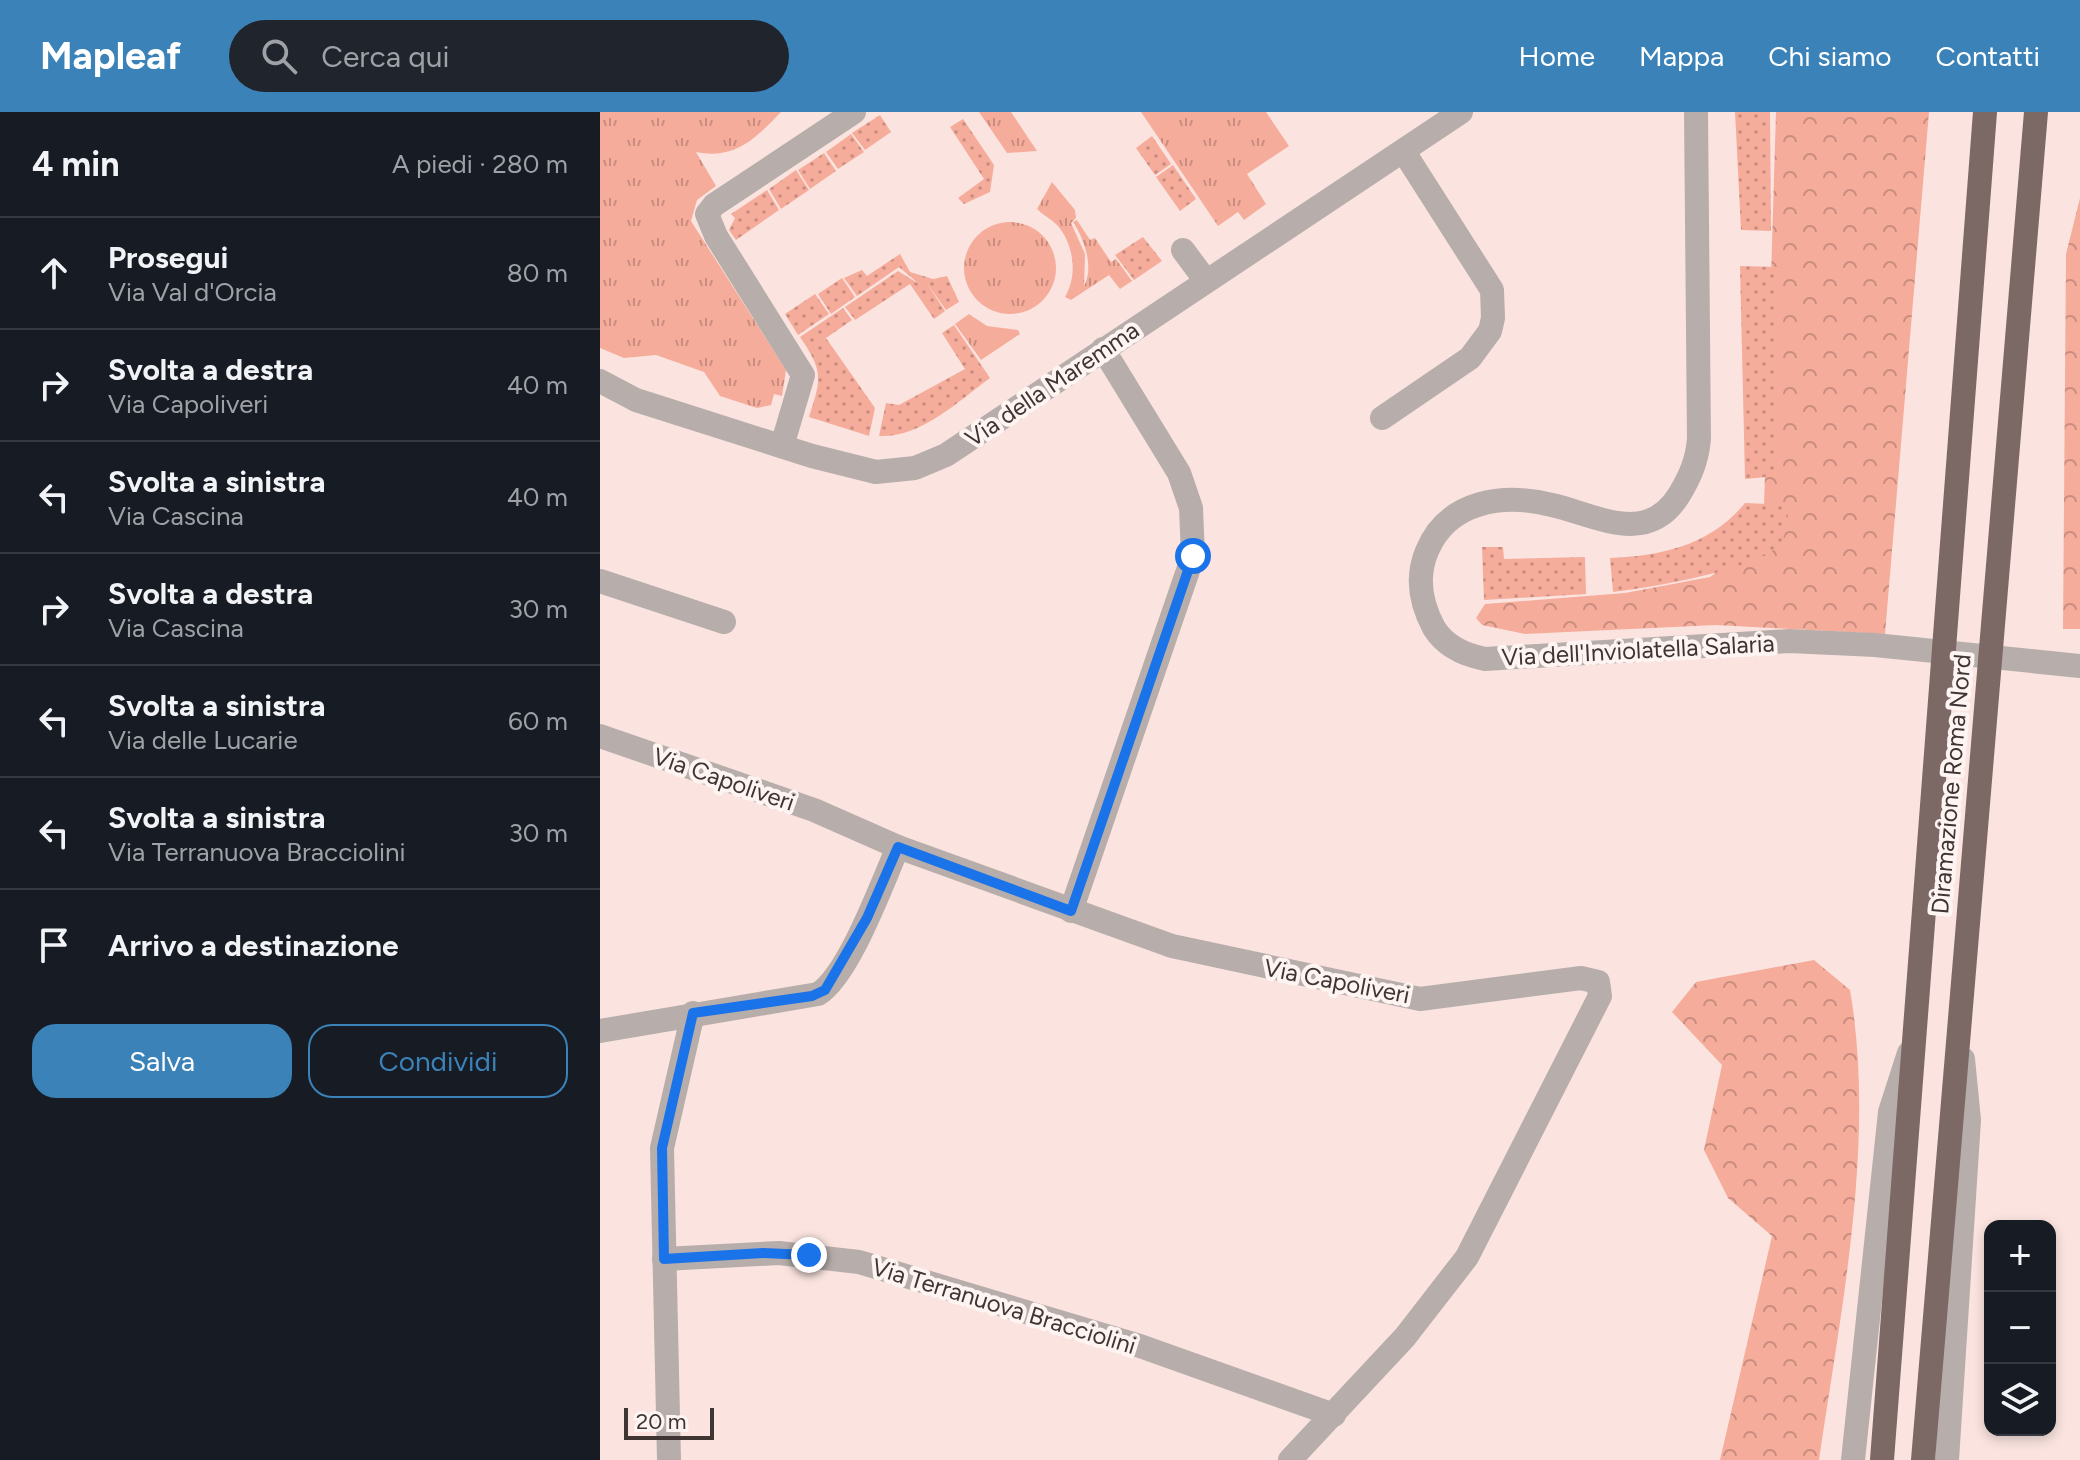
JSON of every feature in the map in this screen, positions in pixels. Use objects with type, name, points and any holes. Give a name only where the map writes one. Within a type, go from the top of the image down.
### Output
[{"type":"highway","name":"Diramazione Roma Nord","points":[[1882,1460],[1918,1024],[1985,112]]},
{"type":"highway","name":"Diramazione Roma Nord","points":[[1923,1460],[2036,112]]},
{"type":"street","points":[[782,446],[803,375],[716,236],[707,214],[714,205],[854,112]]},
{"type":"street","name":"Via della Maremma","points":[[600,381],[636,400],[876,472],[915,468],[946,455],[1461,112]]},
{"type":"street","name":"Via dell'Inviolatella Salaria","points":[[1696,112],[1699,439],[1694,467],[1685,485],[1664,513],[1644,524],[1626,526],[1533,501],[1495,500],[1454,515],[1431,541],[1420,577],[1423,602],[1436,631],[1448,643],[1485,659],[1532,658],[1687,644],[1789,641],[1875,645],[2072,665]]},
{"type":"street","points":[[1382,418],[1470,358],[1490,331],[1493,318],[1492,290],[1404,152]]},
{"type":"street","points":[[1183,250],[1206,281]]},
{"type":"street","points":[[1071,911],[1193,556],[1191,508],[1179,473],[1103,349]]},
{"type":"street","points":[[600,581],[724,622]]},
{"type":"street","name":"Via Capoliveri","points":[[600,736],[814,810],[898,847],[1172,946],[1420,999],[1581,978],[1599,985],[1600,996],[1467,1257],[1405,1337],[1334,1415]]},
{"type":"street","points":[[600,1031],[693,1013],[812,996],[825,990],[867,918],[898,847]]},
{"type":"street","points":[[669,1460],[662,1148],[693,1013]]},
{"type":"street","points":[[1947,1460],[1969,1120],[1959,1022]]},
{"type":"street","points":[[1853,1460],[1890,1112],[1918,1024]]},
{"type":"street","name":"Via Terranuova Bracciolini","points":[[664,1259],[779,1253],[859,1262],[1140,1346],[1334,1415]]},
{"type":"street","points":[[1290,1460],[1334,1415]]},
{"type":"green space","points":[[600,112],[781,112],[753,139],[733,150],[710,154],[696,152],[716,186],[697,200],[691,221],[786,370],[782,396],[774,394],[771,405],[757,408],[720,396],[704,372],[656,355],[624,358],[600,348]]},
{"type":"green space","points":[[979,112],[1011,112],[1037,151],[1007,153]]},
{"type":"green space","points":[[1141,112],[1266,112],[1289,146],[1247,174],[1266,204],[1244,220],[1238,212],[1218,226]]},
{"type":"green space","points":[[1735,112],[1770,112],[1771,231],[1741,230]]},
{"type":"green space","points":[[1776,112],[1929,112],[1885,634],[1716,625],[1525,634],[1482,625],[1476,618],[1485,604],[1625,593],[1710,577],[1763,539]]},
{"type":"green space","points":[[880,115],[891,132],[865,150],[852,133]]},
{"type":"green space","points":[[963,119],[994,165],[990,192],[964,204],[958,198],[984,179],[950,127]]},
{"type":"green space","points":[[851,134],[864,152],[838,169],[826,152]]},
{"type":"green space","points":[[1152,136],[1171,164],[1155,175],[1136,148]]},
{"type":"green space","points":[[824,153],[836,171],[810,189],[798,170]]},
{"type":"green space","points":[[1173,165],[1196,199],[1180,211],[1156,177]]},
{"type":"green space","points":[[796,170],[809,190],[781,209],[769,189]]},
{"type":"green space","points":[[1052,182],[1075,210],[1076,218],[1071,223],[1085,254],[1084,286],[1088,263],[1084,245],[1073,222],[1077,220],[1090,240],[1095,238],[1111,262],[1116,259],[1132,281],[1120,289],[1109,275],[1071,300],[1065,297],[1073,270],[1070,250],[1057,225],[1037,209]]},
{"type":"green space","points":[[767,190],[779,210],[736,240],[729,230],[735,218],[731,214]]},
{"type":"green space","points":[[2080,198],[2080,629],[2063,629],[2066,254]]},
{"type":"green space","points":[[1010,222],[1028,226],[1043,235],[1052,250],[1056,268],[1052,286],[1043,301],[1028,310],[1010,314],[992,310],[977,301],[968,286],[964,268],[968,250],[977,235],[992,226]]},
{"type":"green space","points":[[1143,237],[1162,261],[1134,280],[1115,255]]},
{"type":"green space","points":[[900,254],[910,272],[933,279],[947,276],[959,302],[946,310],[926,282],[945,311],[934,319],[910,284],[855,320],[845,307],[898,271],[919,284],[899,267],[857,296],[844,278],[862,270],[867,276]]},
{"type":"green space","points":[[1740,266],[1778,267],[1777,476],[1745,479]]},
{"type":"green space","points":[[842,278],[855,297],[831,314],[818,294]]},
{"type":"green space","points":[[815,294],[829,314],[798,335],[785,314]]},
{"type":"green space","points":[[843,308],[852,320],[826,338],[875,408],[869,436],[809,417],[818,375],[813,358],[800,337]]},
{"type":"green space","points":[[969,314],[987,326],[1018,330],[1020,334],[981,360],[955,324]]},
{"type":"green space","points":[[954,325],[990,378],[924,425],[894,435],[879,436],[886,403],[899,405],[965,369],[942,333]]},
{"type":"green space","points":[[1745,503],[1789,505],[1784,537],[1766,555],[1725,570],[1613,592],[1610,558],[1684,546],[1717,529]]},
{"type":"green space","points":[[1482,547],[1503,547],[1504,559],[1585,557],[1586,594],[1484,600]]},
{"type":"green space","points":[[1814,960],[1850,990],[1857,1047],[1859,1106],[1852,1225],[1819,1460],[1720,1460],[1772,1236],[1728,1198],[1704,1150],[1722,1065],[1672,1012],[1696,982]]},
{"type":"route","points":[[809,1255],[763,1253],[664,1259],[662,1148],[693,1013],[812,996],[825,990],[867,918],[898,847],[1071,911],[1193,556]]}]
